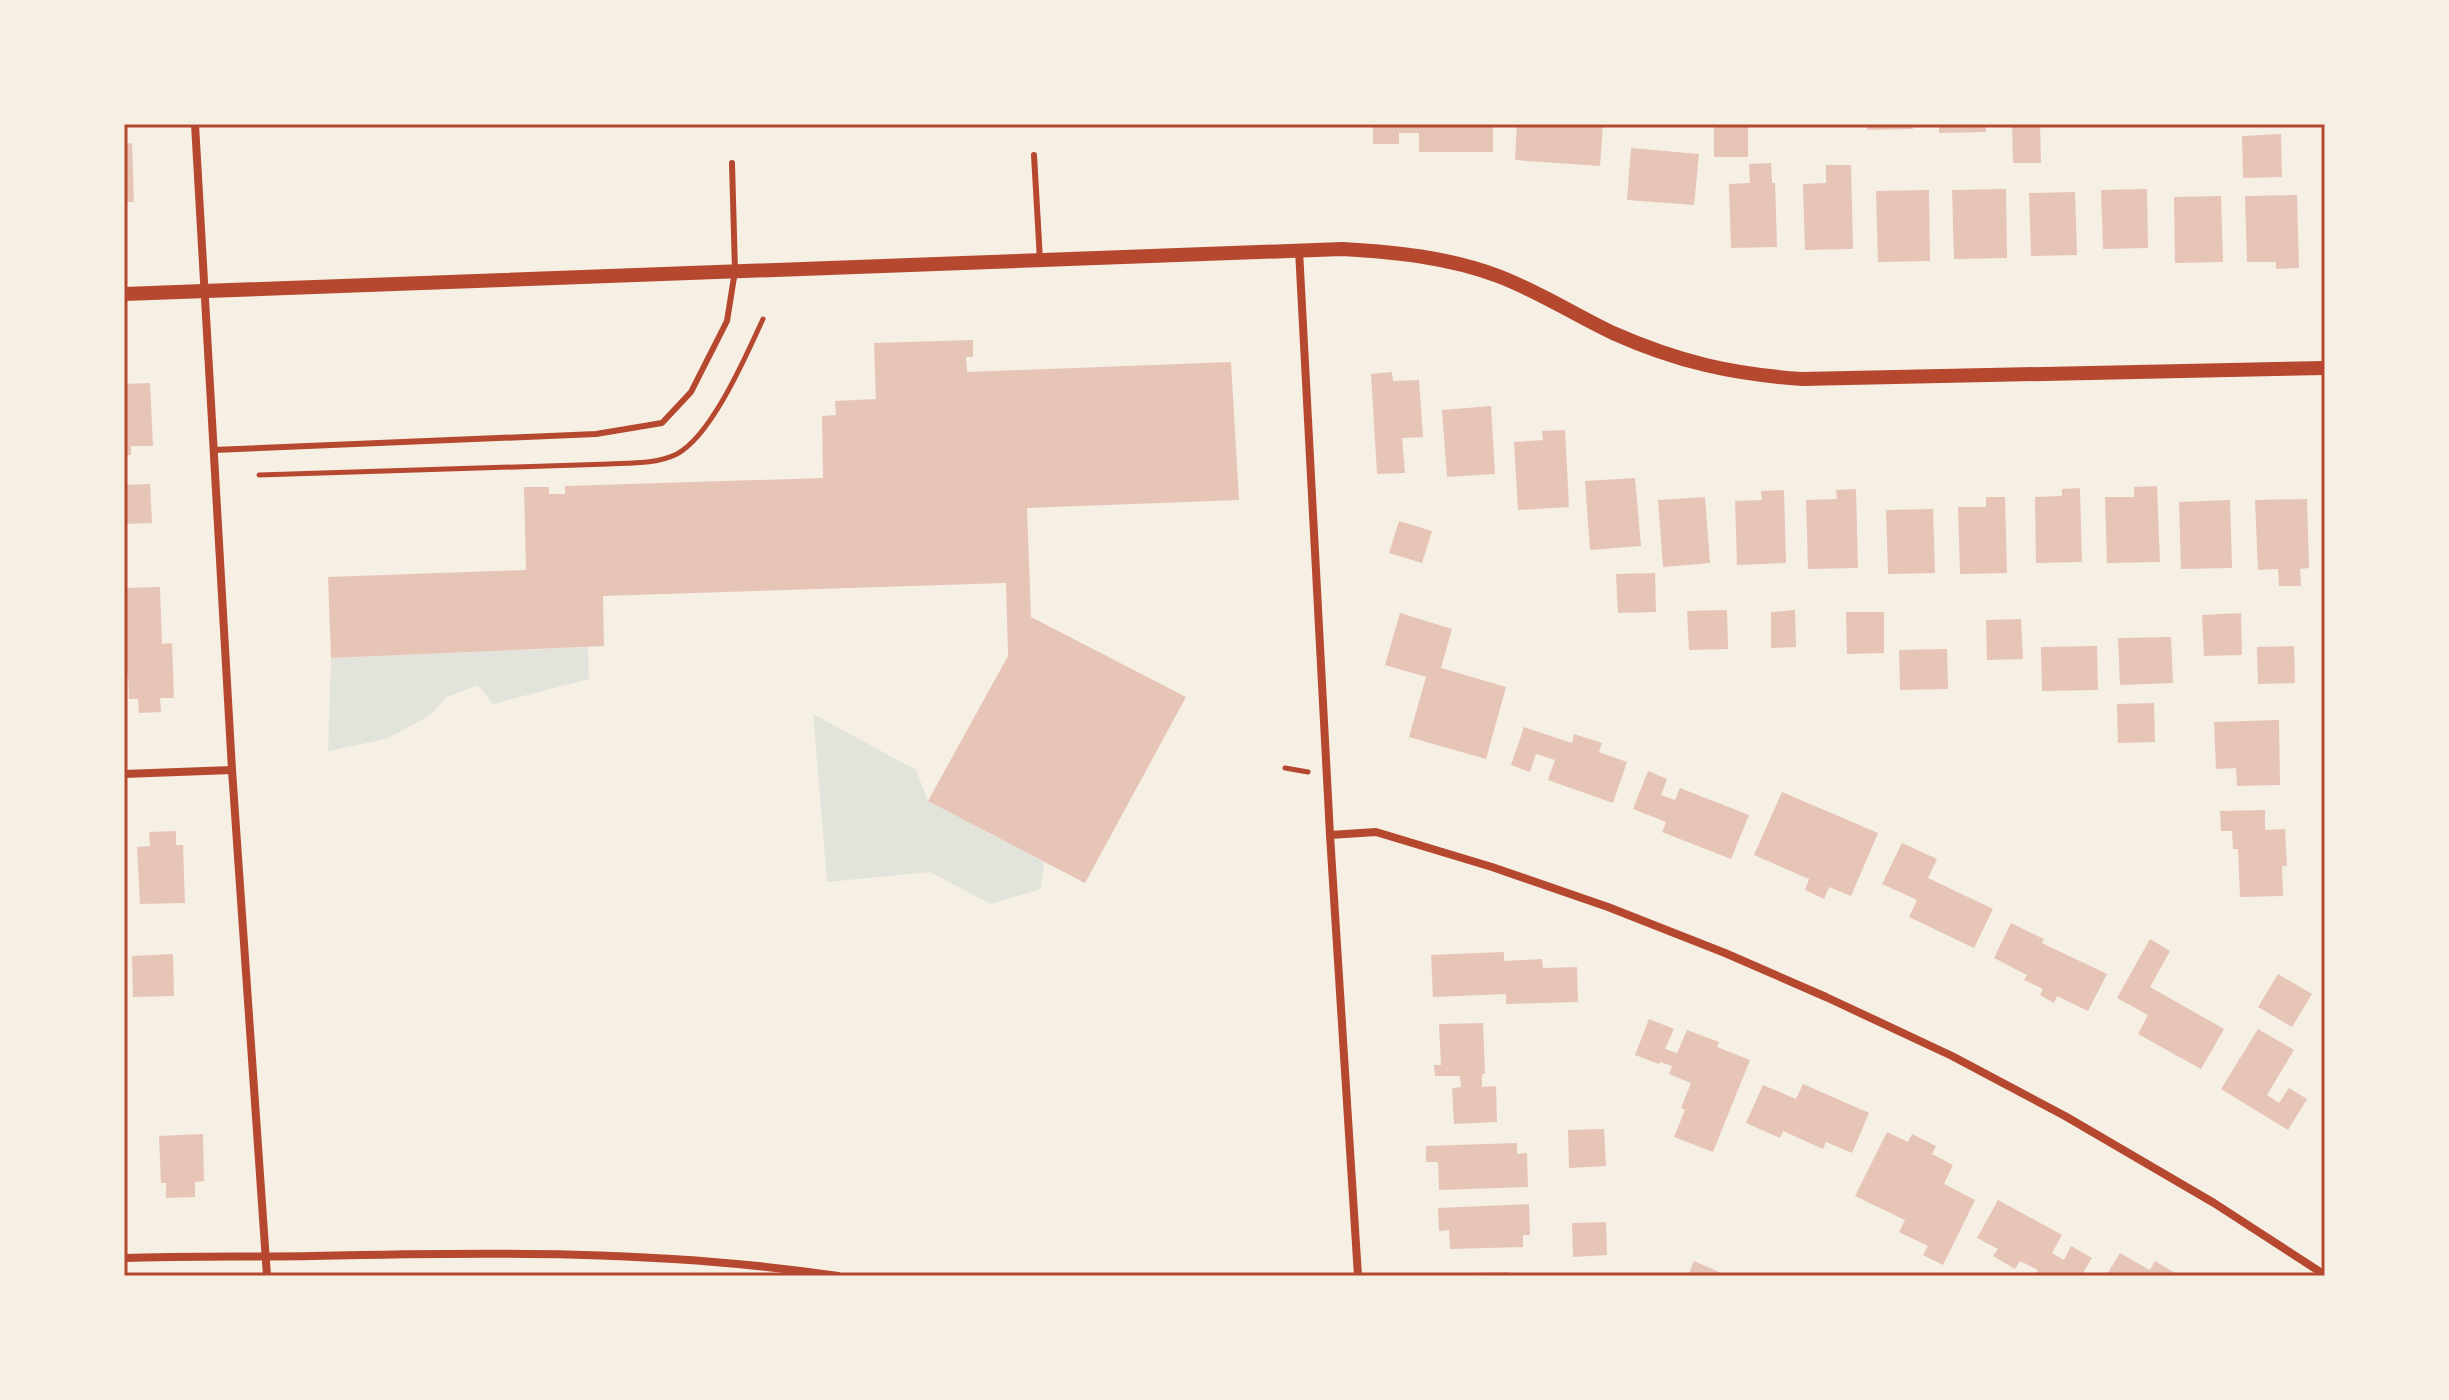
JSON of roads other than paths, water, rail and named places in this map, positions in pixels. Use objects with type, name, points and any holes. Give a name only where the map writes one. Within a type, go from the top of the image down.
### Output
[{"type":"street","points":[[195,124],[232,770],[267,1276]]},
{"type":"street","points":[[124,294],[1299,250],[1398,252],[1451,262],[1497,276],[1662,353],[1715,369],[1757,376],[1802,379],[2325,368]]},
{"type":"street","points":[[1299,250],[1330,835],[1358,1276]]},
{"type":"street","points":[[124,774],[232,770]]},
{"type":"street","points":[[1330,835],[1376,832],[1492,867],[1623,913],[1826,997],[1952,1056],[2065,1116],[2214,1203],[2325,1275]]},
{"type":"street","points":[[124,1258],[435,1253],[580,1255],[745,1264],[838,1276]]},
{"type":"lane","points":[[1034,155],[1040,260]]},
{"type":"lane","points":[[213,450],[596,434],[662,423],[691,392],[727,321],[735,271],[732,163]]}]
